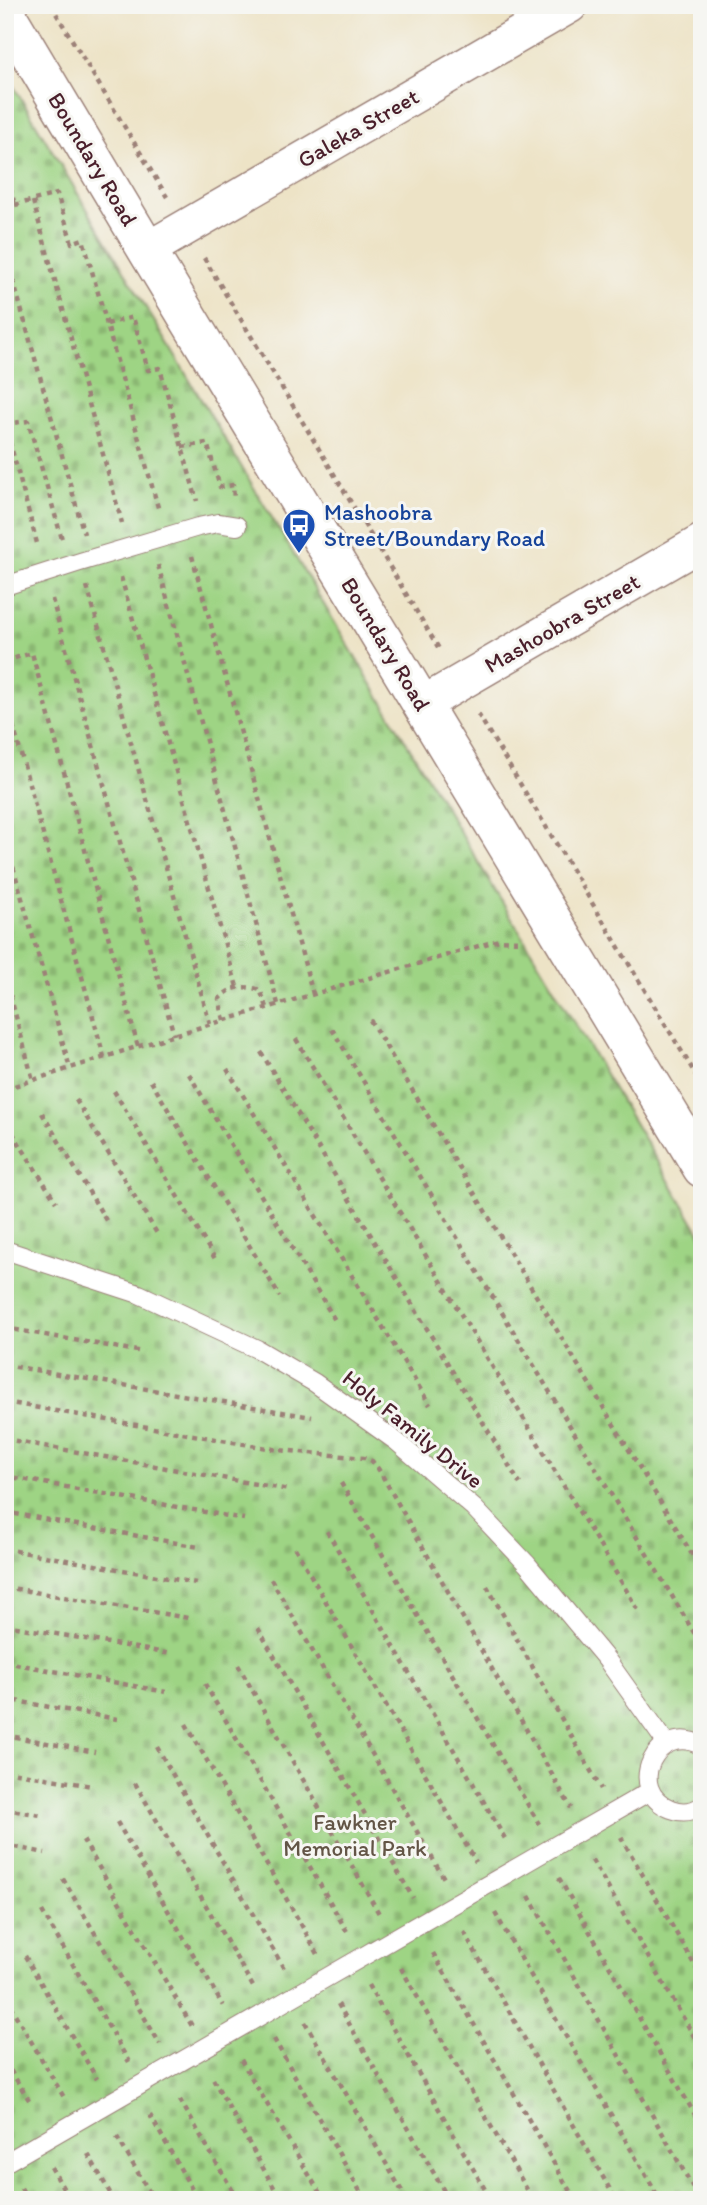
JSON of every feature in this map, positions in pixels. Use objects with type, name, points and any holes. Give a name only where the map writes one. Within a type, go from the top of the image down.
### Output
[{"type":"main road","name":"Boundary Road","points":[[5,12],[556,928],[698,1154]]},
{"type":"street","name":"Galeka Street","points":[[147,250],[570,5]]},
{"type":"street","name":"Mashoobra Street","points":[[422,704],[702,542]]},
{"type":"lane","points":[[5,586],[205,526],[218,523],[237,526]]},
{"type":"lane","name":"Holy Family Drive","points":[[5,1250],[139,1294],[257,1349],[315,1383],[396,1441],[474,1508],[527,1564],[607,1660],[667,1744]]},
{"type":"lane","points":[[702,1746],[689,1740],[677,1740],[667,1744],[651,1759],[647,1780],[650,1791],[665,1807],[686,1812],[702,1807]]},
{"type":"lane","points":[[5,2163],[650,1791]]},
{"type":"path","points":[[51,5],[702,1085]]},
{"type":"path","points":[[5,169],[15,205]]},
{"type":"path","points":[[5,208],[57,194],[72,243],[83,239],[107,324],[278,1004]]},
{"type":"path","points":[[33,201],[237,987]]},
{"type":"path","points":[[5,251],[80,562],[210,1024]]},
{"type":"path","points":[[107,324],[133,317],[148,370],[160,368],[205,526]]},
{"type":"path","points":[[5,402],[5,424],[174,1035]]},
{"type":"path","points":[[5,424],[28,421],[80,562]]},
{"type":"path","points":[[182,447],[207,443],[220,487],[233,485],[237,526]]},
{"type":"path","points":[[186,531],[313,993]]},
{"type":"path","points":[[5,661],[32,653],[138,1047]]},
{"type":"path","points":[[5,696],[104,1057]]},
{"type":"path","points":[[5,838],[70,1068]]},
{"type":"path","points":[[5,1090],[313,993],[499,940],[526,943],[556,928]]},
{"type":"path","points":[[5,976],[33,1080]]},
{"type":"path","points":[[225,1020],[219,999],[237,987],[247,986],[260,990],[267,1007]]},
{"type":"path","points":[[370,1020],[702,1571]]},
{"type":"path","points":[[332,1029],[702,1646]]},
{"type":"path","points":[[296,1039],[640,1613]]},
{"type":"path","points":[[261,1052],[520,1484]]},
{"type":"path","points":[[227,1069],[430,1405]]},
{"type":"path","points":[[189,1074],[336,1322]]},
{"type":"path","points":[[151,1081],[281,1297]]},
{"type":"path","points":[[114,1091],[217,1262]]},
{"type":"path","points":[[76,1100],[158,1235]]},
{"type":"path","points":[[42,1114],[107,1222]]},
{"type":"path","points":[[7,1124],[56,1202]]},
{"type":"path","points":[[5,1328],[143,1352]]},
{"type":"path","points":[[5,1365],[313,1417]]},
{"type":"path","points":[[5,1402],[279,1450],[372,1461],[583,1830]]},
{"type":"path","points":[[5,1439],[289,1490]]},
{"type":"path","points":[[5,1476],[244,1519]]},
{"type":"path","points":[[341,1483],[553,1847]]},
{"type":"path","points":[[5,1512],[199,1547]]},
{"type":"path","points":[[327,1531],[521,1866]]},
{"type":"path","points":[[295,1548],[488,1884]]},
{"type":"path","points":[[5,1549],[196,1583]]},
{"type":"path","points":[[271,1579],[458,1902]]},
{"type":"path","points":[[486,1586],[702,1978]]},
{"type":"path","points":[[5,1587],[188,1619]]},
{"type":"path","points":[[5,1625],[171,1654]]},
{"type":"path","points":[[258,1628],[426,1920]]},
{"type":"path","points":[[5,1662],[166,1692]]},
{"type":"path","points":[[238,1665],[394,1939]]},
{"type":"path","points":[[205,1684],[362,1957]]},
{"type":"path","points":[[5,1699],[117,1719]]},
{"type":"path","points":[[186,1724],[330,1976]]},
{"type":"path","points":[[5,1735],[95,1752]]},
{"type":"path","points":[[157,1747],[299,1994]]},
{"type":"path","points":[[5,1771],[92,1786]]},
{"type":"path","points":[[135,1783],[268,2012]]},
{"type":"path","points":[[5,1809],[41,1815]]},
{"type":"path","points":[[117,1822],[236,2030]]},
{"type":"path","points":[[83,1840],[205,2048]]},
{"type":"path","points":[[5,1845],[45,1853]]},
{"type":"path","points":[[592,1860],[702,2050]]},
{"type":"path","points":[[559,1878],[702,2127]]},
{"type":"path","points":[[63,1879],[173,2066]]},
{"type":"path","points":[[529,1896],[700,2200]]},
{"type":"path","points":[[42,1911],[142,2084]]},
{"type":"path","points":[[495,1913],[660,2200]]},
{"type":"path","points":[[464,1932],[616,2200]]},
{"type":"path","points":[[433,1953],[575,2200]]},
{"type":"path","points":[[25,1956],[110,2103]]},
{"type":"path","points":[[401,1968],[533,2200]]},
{"type":"path","points":[[368,1985],[491,2200]]},
{"type":"path","points":[[5,1997],[78,2121]]},
{"type":"path","points":[[338,2004],[449,2200]]},
{"type":"path","points":[[304,2021],[407,2200]]},
{"type":"path","points":[[273,2038],[365,2200]]},
{"type":"path","points":[[242,2060],[324,2200]]},
{"type":"path","points":[[5,2062],[30,2103]]},
{"type":"path","points":[[213,2079],[281,2200]]},
{"type":"path","points":[[180,2101],[238,2200]]},
{"type":"path","points":[[150,2115],[198,2200]]},
{"type":"path","points":[[117,2137],[154,2200]]},
{"type":"path","points":[[38,2144],[70,2200]]},
{"type":"path","points":[[88,2154],[114,2200]]},
{"type":"path","points":[[22,2188],[28,2200]]},
{"type":"green space","name":"Fawkner Memorial Park","points":[[5,72],[702,1236],[702,2200],[5,2200]]},
{"type":"place","name":"Mashoobra Street/Boundary Road","points":[[299,555]]}]
